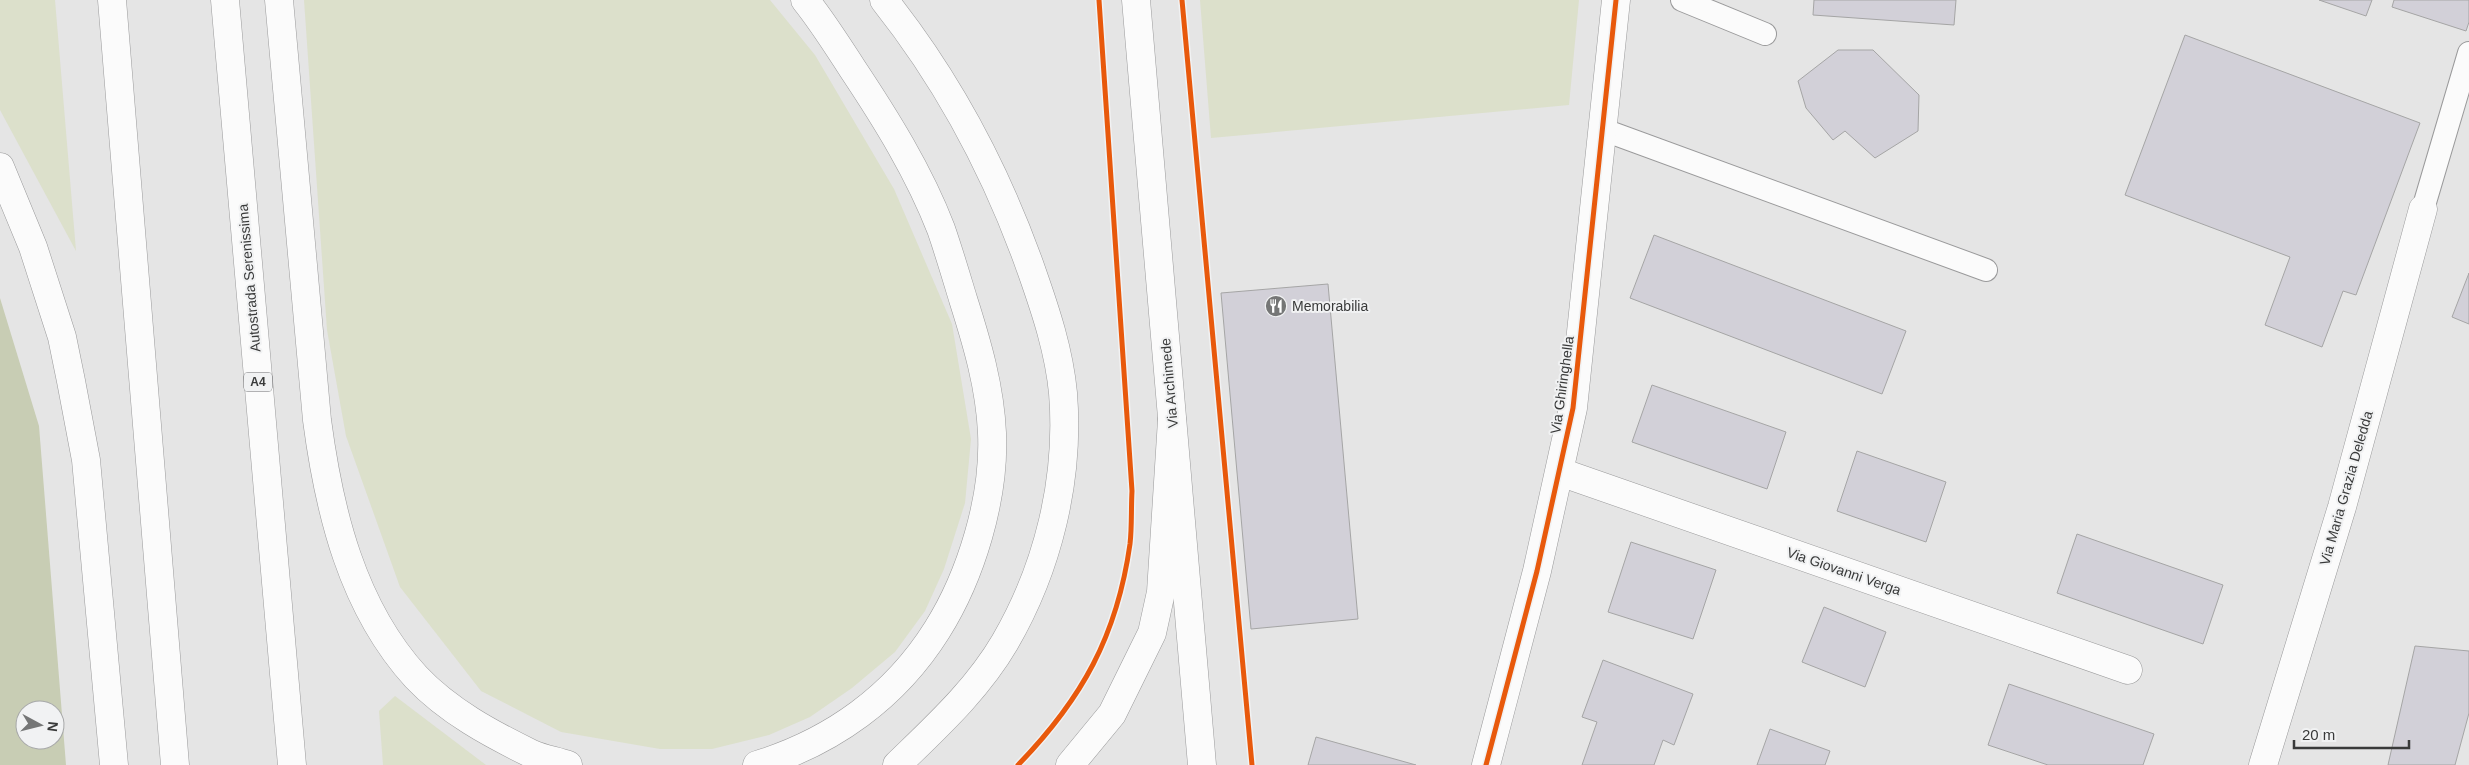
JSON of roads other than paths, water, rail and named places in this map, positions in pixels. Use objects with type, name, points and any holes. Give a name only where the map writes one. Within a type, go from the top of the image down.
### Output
[{"type":"main road","points":[[112,0],[176,765]]},
{"type":"main road","name":"Autostrada Serenissima","points":[[225,0],[292,765]]},
{"type":"main road","points":[[279,0],[321,448],[329,490],[349,561],[376,622],[393,649],[418,678],[474,723],[534,755],[568,765]]},
{"type":"main road","points":[[757,765],[805,746],[860,714],[890,690],[916,662],[946,616],[976,543],[986,499],[992,449],[989,399],[981,358],[941,229],[907,157],[888,124],[830,34],[805,0]]},
{"type":"main road","points":[[884,0],[922,49],[944,82],[982,152],[1008,209],[1048,318],[1060,374],[1064,430],[1056,511],[1034,580],[1020,614],[1004,643],[977,683],[946,718],[896,765]]},
{"type":"main road","name":"Via Archimede","points":[[1136,0],[1202,765]]},
{"type":"main road","name":"Via Ghiringhella","points":[[1486,765],[1537,571],[1573,408],[1604,130],[1616,0]]},
{"type":"main road","points":[[0,167],[33,247],[62,337],[73,390],[86,460],[114,765]]},
{"type":"main road","name":"Via Maria Grazia Deledda","points":[[2262,765],[2342,508],[2423,209]]},
{"type":"main road","points":[[1070,765],[1112,714],[1152,633],[1161,592],[1172,420]]},
{"type":"main road","name":"Via Giovanni Verga","points":[[1560,472],[2128,670]]},
{"type":"lane","points":[[1682,0],[1765,34]]},
{"type":"lane","points":[[2423,209],[2469,53]]},
{"type":"lane","points":[[1604,130],[1986,270]]},
{"type":"place","name":"Memorabilia","points":[[1276,306]]}]
